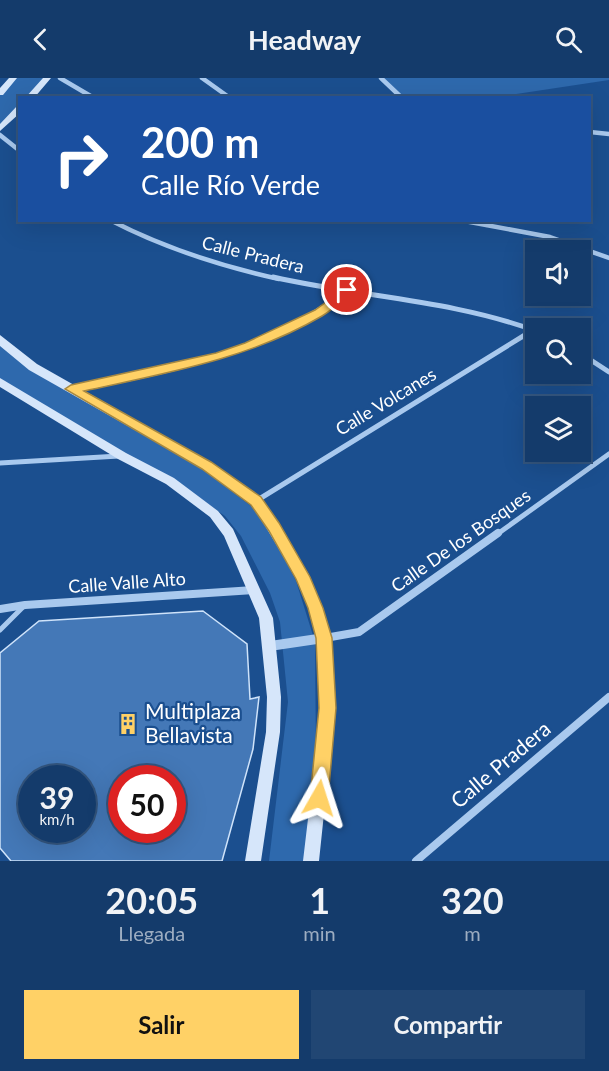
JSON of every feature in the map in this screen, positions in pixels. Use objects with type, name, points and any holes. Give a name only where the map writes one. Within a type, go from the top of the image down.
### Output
[{"type":"main road","points":[[0,93],[13,78]]},
{"type":"main road","points":[[31,96],[47,78]]},
{"type":"main road","points":[[0,129],[18,110]]},
{"type":"main road","points":[[0,339],[9,349],[33,367],[206,465],[256,501],[303,577],[316,608],[324,638],[328,708],[312,861]]},
{"type":"main road","points":[[0,382],[122,456],[170,481],[214,514],[229,533],[266,618],[274,697],[273,732],[253,861]]},
{"type":"street","points":[[60,78],[91,96]]},
{"type":"street","points":[[202,78],[227,96]]},
{"type":"street","points":[[213,78],[220,91]]},
{"type":"street","points":[[381,78],[400,96]]},
{"type":"street","points":[[591,132],[609,134]]},
{"type":"street","points":[[0,135],[18,149]]},
{"type":"street","name":"Calle Pradera","points":[[114,222],[170,248],[247,272],[492,315],[525,327]]},
{"type":"street","points":[[470,222],[550,237],[609,258]]},
{"type":"street","points":[[71,389],[218,357],[249,346],[319,313],[347,290]]},
{"type":"street","name":"Calle Volcanes","points":[[256,501],[525,336]]},
{"type":"street","points":[[591,361],[609,372]]},
{"type":"street","name":"Calle De los Bosques","points":[[324,638],[359,632],[609,454]]},
{"type":"street","points":[[0,463],[122,456]]},
{"type":"street","name":"Calle Valle Alto","points":[[0,609],[25,605],[255,590]]},
{"type":"street","points":[[270,646],[324,638]]},
{"type":"street","name":"Calle Pradera","points":[[416,861],[609,697]]},
{"type":"lane","points":[[0,630],[25,605]]},
{"type":"shaded area","points":[[13,78],[47,78],[30,96],[18,96],[18,109],[0,129],[0,93]]},
{"type":"shaded area","points":[[381,78],[609,78],[609,80],[503,96],[400,96]]},
{"type":"shaded area","points":[[0,339],[9,349],[161,441],[206,472],[251,506],[272,534],[296,581],[315,642],[316,759],[305,861],[269,861],[288,702],[280,622],[270,593],[241,536],[225,516],[174,480],[122,456],[0,382]]},
{"type":"building","name":"Multiplaza Bellavista","points":[[203,611],[247,644],[250,699],[259,697],[253,749],[222,861],[11,861],[0,848],[0,653],[39,621]]},
{"type":"place","name":"Multiplaza Bellavista","points":[[128,724]]},
{"type":"route","points":[[319,798],[328,708],[324,638],[316,608],[303,577],[274,527],[256,501],[206,465],[71,389],[218,357],[249,346],[319,313],[347,290]]}]
